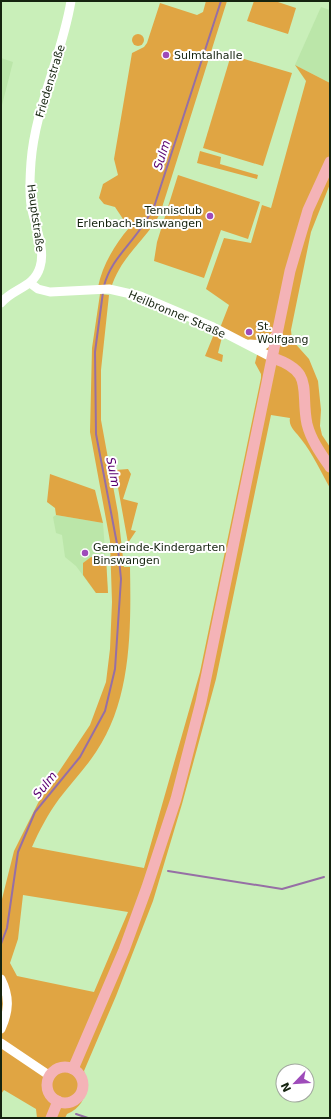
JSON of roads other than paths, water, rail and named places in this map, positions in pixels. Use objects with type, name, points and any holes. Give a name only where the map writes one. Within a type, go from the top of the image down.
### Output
[{"type":"main road","points":[[73,1069],[124,950],[147,887],[176,799],[203,695],[290,271],[308,210],[330,162]]},
{"type":"main road","points":[[273,358],[293,366],[302,379],[307,424],[317,447],[330,467]]},
{"type":"main road","points":[[58,1069],[73,1069],[81,1077],[83,1082],[81,1094],[73,1102],[64,1103],[58,1101],[51,1096],[49,1091],[48,1086],[50,1076],[58,1069]]},
{"type":"main road","points":[[51,1118],[58,1101]]},
{"type":"street","name":"Friedenstraße","points":[[31,161],[34,136],[61,48],[71,1]]},
{"type":"street","name":"Hauptstraße","points":[[1,303],[6,298],[30,283],[38,272],[41,258],[30,196],[31,161]]},
{"type":"street","name":"Heilbronner Straße","points":[[30,283],[38,289],[50,292],[109,289],[140,296],[213,327],[273,358]]},
{"type":"street","points":[[247,344],[264,345],[274,337],[277,338]]},
{"type":"street","points":[[1,979],[7,996],[8,1007],[1,1029]]},
{"type":"street","points":[[1,1043],[50,1076]]},
{"type":"waterway","name":"Sulm","points":[[104,286],[110,269],[141,228],[154,207],[221,1]]},
{"type":"waterway","name":"Sulm","points":[[1,944],[7,928],[18,852],[35,812],[80,757],[105,711],[115,669],[121,579],[118,549],[96,434],[95,352],[103,292]]},
{"type":"waterway","points":[[168,871],[282,889],[324,877]]},
{"type":"waterway","points":[[76,1114],[88,1118]]},
{"type":"place","name":"Sulmtalhalle","points":[[166,55]]},
{"type":"place","name":"Tennisclub Erlenbach-Binswangen","points":[[210,216]]},
{"type":"place","name":"St. Wolfgang","points":[[249,332]]},
{"type":"place","name":"Gemeinde-Kindergarten Binswangen","points":[[85,553]]}]
